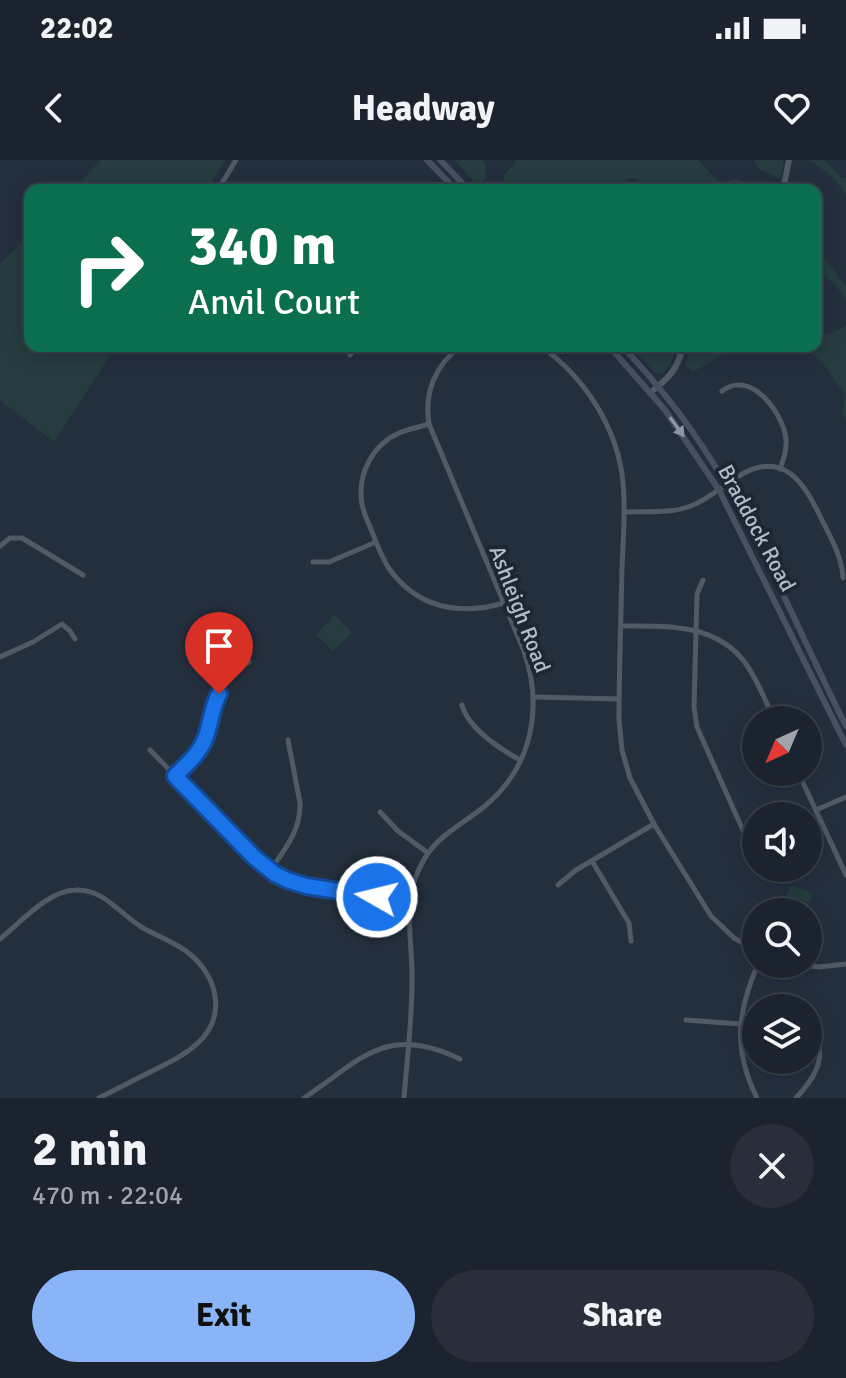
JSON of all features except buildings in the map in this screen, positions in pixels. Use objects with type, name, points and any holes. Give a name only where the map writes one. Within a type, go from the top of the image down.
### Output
[{"type":"main road","points":[[427,160],[450,184]]},
{"type":"main road","points":[[440,160],[463,184]]},
{"type":"main road","name":"Braddock Road","points":[[614,352],[651,392],[719,490],[846,745]]},
{"type":"main road","name":"Braddock Road","points":[[627,352],[684,420],[726,485],[846,726]]},
{"type":"street","points":[[222,184],[236,160]]},
{"type":"street","points":[[784,184],[789,160]]},
{"type":"street","name":"Ashleigh Road","points":[[404,1098],[412,985],[410,901],[417,875],[428,853],[447,832],[483,807],[511,777],[530,731],[534,697],[529,665],[429,424],[431,383],[455,352]]},
{"type":"street","points":[[547,352],[590,396],[614,441],[622,470],[624,512],[619,731],[625,762],[636,792],[711,916],[742,943]]},
{"type":"street","points":[[651,392],[676,368],[681,352]]},
{"type":"street","points":[[722,391],[731,385],[744,385],[768,401],[785,436],[786,451],[780,469]]},
{"type":"street","points":[[429,424],[389,438],[376,450],[367,466],[361,502],[376,542],[389,569],[401,583],[432,603],[470,610],[504,603]]},
{"type":"street","points":[[624,512],[680,509],[700,502],[751,470],[780,469],[794,476],[809,493],[841,561],[843,578]]},
{"type":"street","points":[[0,546],[10,538],[22,538],[83,575]]},
{"type":"street","points":[[313,562],[329,562],[376,542]]},
{"type":"street","points":[[703,580],[697,594],[694,707],[697,727],[742,828]]},
{"type":"street","points":[[0,657],[62,624],[75,639]]},
{"type":"street","points":[[621,626],[696,630],[724,643],[743,660],[768,706]]},
{"type":"street","points":[[175,776],[202,745],[219,694],[234,672],[249,662]]},
{"type":"street","points":[[534,697],[619,699]]},
{"type":"street","points":[[462,705],[470,721],[501,749],[520,760]]},
{"type":"street","points":[[270,871],[299,821],[300,803],[288,740]]},
{"type":"street","points":[[150,750],[270,871],[306,886],[410,901]]},
{"type":"street","points":[[822,807],[846,797]]},
{"type":"street","points":[[380,812],[398,831],[428,853]]},
{"type":"street","points":[[822,823],[846,875]]},
{"type":"street","points":[[558,885],[576,870],[654,824]]},
{"type":"street","points":[[592,861],[630,925],[631,941]]},
{"type":"street","points":[[0,939],[53,896],[85,890],[97,893],[134,923],[180,947],[205,971],[215,993],[216,1006],[213,1021],[200,1041],[182,1056],[99,1098]]},
{"type":"street","points":[[822,967],[846,964]]},
{"type":"street","points":[[752,978],[740,1024],[743,1062],[757,1098]]},
{"type":"street","points":[[686,1020],[740,1024]]},
{"type":"street","points":[[304,1098],[375,1050],[392,1044],[433,1048],[460,1059]]},
{"type":"street","points":[[796,1098],[814,1074]]},
{"type":"green space","points":[[101,160],[225,160],[211,184],[78,184]]},
{"type":"green space","points":[[455,160],[483,160],[486,178],[476,184]]},
{"type":"green space","points":[[517,160],[698,160],[720,183],[736,179],[747,184],[640,184],[639,180],[629,178],[621,184],[504,184],[504,175]]},
{"type":"green space","points":[[753,160],[784,160],[780,179],[759,169]]},
{"type":"green space","points":[[808,160],[824,160],[842,178],[846,178],[846,194],[830,174]]},
{"type":"green space","points":[[24,239],[24,352],[112,352],[54,442],[0,400],[0,264]]},
{"type":"green space","points":[[822,254],[846,288],[846,300],[835,284],[822,275]]},
{"type":"green space","points":[[846,326],[846,420],[842,412],[845,395],[825,366],[810,352],[822,352],[822,333],[829,334]]},
{"type":"green space","points":[[636,352],[674,352],[663,374],[655,373]]},
{"type":"green space","points":[[689,352],[727,352],[693,372],[685,364]]},
{"type":"green space","points":[[334,615],[352,633],[333,651],[316,635]]},
{"type":"green space","points":[[790,885],[813,893],[811,898],[785,898]]},
{"type":"route","points":[[219,694],[202,745],[175,776],[255,858],[275,874],[306,886],[377,897]]}]
